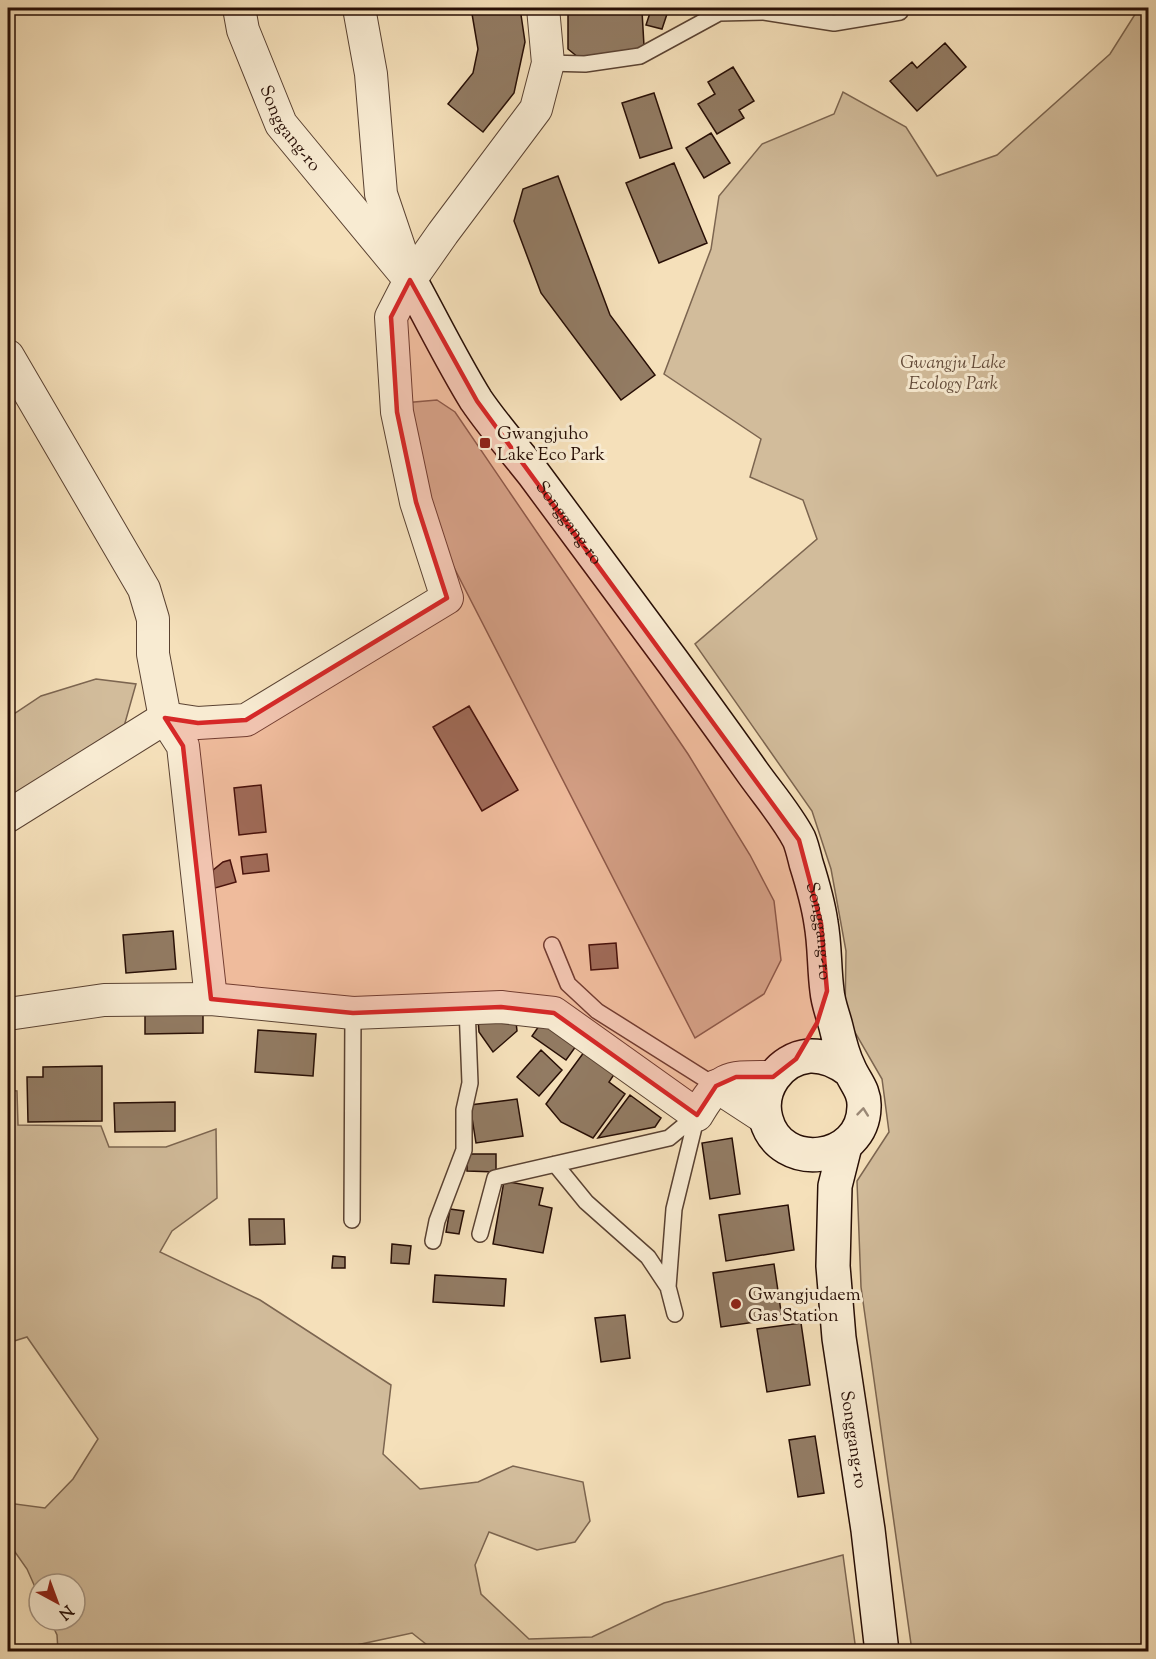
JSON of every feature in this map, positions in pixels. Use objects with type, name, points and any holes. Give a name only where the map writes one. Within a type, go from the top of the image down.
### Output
[{"type":"main road","name":"Songgang-ro","points":[[410,280],[477,401],[682,675],[773,800],[799,840],[821,922],[827,991],[849,1070],[860,1088],[864,1109],[855,1136],[845,1146],[835,1186],[833,1266],[839,1338],[868,1530],[882,1652]]},
{"type":"main road","name":"Songgang-ro","points":[[827,991],[817,1023],[767,1089],[764,1104],[765,1118],[775,1137],[790,1150],[814,1182],[833,1226]]},
{"type":"main road","points":[[784,1068],[810,1056],[837,1061],[849,1070]]},
{"type":"main road","points":[[790,1150],[804,1155],[819,1156],[832,1153],[845,1146]]},
{"type":"street","name":"Songgang-ro","points":[[239,8],[243,30],[281,124],[410,280]]},
{"type":"street","points":[[359,8],[371,74],[381,194],[410,280]]},
{"type":"street","points":[[8,816],[165,718],[198,723],[246,720],[447,598],[416,502],[397,412],[391,317],[410,280],[492,165],[536,109],[548,63],[543,8]]},
{"type":"street","points":[[8,356],[144,588],[153,619],[153,654],[165,718],[183,746],[211,999]]},
{"type":"street","points":[[8,1014],[104,1000],[211,999],[353,1013],[467,1007],[501,1007],[554,1013],[697,1115],[716,1086],[736,1077],[784,1068]]},
{"type":"street","points":[[716,1086],[765,1118]]},
{"type":"lane","points":[[548,63],[585,64],[640,56],[719,13],[764,10],[834,23],[900,12]]},
{"type":"lane","points":[[552,945],[568,984],[597,1011],[716,1086]]},
{"type":"lane","points":[[433,1241],[437,1221],[464,1150],[464,1110],[470,1083],[467,1007]]},
{"type":"lane","points":[[351,1220],[353,1013]]},
{"type":"lane","points":[[480,1234],[495,1178],[669,1138],[697,1115]]},
{"type":"lane","points":[[675,1314],[668,1287],[674,1209],[697,1115]]},
{"type":"lane","points":[[555,1164],[586,1202],[648,1257],[668,1287]]},
{"type":"highlighted area","points":[[410,280],[477,401],[799,840],[821,923],[827,991],[817,1023],[796,1059],[773,1077],[736,1077],[716,1086],[697,1115],[554,1013],[501,1007],[353,1013],[211,999],[183,746],[165,718],[198,723],[246,720],[447,598],[416,502],[397,412],[391,317]]},
{"type":"green space","name":"Gwangju Lake Ecology Park","points":[[1139,8],[1148,8],[1148,1651],[912,1651],[861,1287],[857,1181],[889,1132],[882,1079],[845,1015],[846,951],[831,869],[812,811],[695,644],[817,539],[803,500],[750,477],[761,439],[664,374],[711,249],[719,196],[762,144],[834,114],[843,92],[906,127],[937,176],[997,155],[1110,54]]},
{"type":"green space","points":[[437,400],[455,412],[688,754],[750,855],[774,901],[781,960],[764,994],[695,1038],[444,548],[403,403]]},
{"type":"green space","points":[[96,679],[136,684],[123,730],[8,799],[8,718],[41,696]]},
{"type":"green space","points":[[8,1090],[17,1091],[18,1125],[101,1126],[109,1147],[166,1147],[216,1129],[217,1198],[172,1231],[160,1252],[260,1300],[391,1385],[383,1454],[420,1489],[478,1482],[513,1466],[583,1482],[590,1521],[575,1542],[537,1550],[489,1532],[475,1565],[481,1594],[529,1639],[592,1637],[664,1603],[843,1555],[856,1651],[436,1652],[412,1633],[352,1646],[348,1652],[58,1651],[56,1632],[87,1632],[87,1572],[28,1572],[8,1542],[8,1503],[45,1508],[73,1479],[98,1439],[27,1337],[8,1343]]},
{"type":"building","points":[[471,8],[520,8],[525,42],[514,93],[483,132],[448,104],[473,73],[478,49]]},
{"type":"building","points":[[651,10],[667,14],[662,29],[646,25]]},
{"type":"building","points":[[642,11],[644,46],[633,51],[579,58],[568,49],[568,12]]},
{"type":"building","points":[[945,43],[966,67],[917,111],[890,81],[912,62],[917,68]]},
{"type":"building","points":[[733,67],[754,101],[739,110],[744,118],[717,134],[698,104],[715,94],[708,82]]},
{"type":"building","points":[[654,93],[672,148],[640,158],[622,103]]},
{"type":"building","points":[[711,133],[730,163],[704,178],[686,148]]},
{"type":"building","points":[[674,163],[707,243],[659,263],[626,183]]},
{"type":"building","points":[[558,176],[610,315],[655,375],[621,400],[541,293],[514,221],[523,189]]},
{"type":"building","points":[[469,706],[518,790],[482,811],[433,727]]},
{"type":"building","points":[[261,785],[266,832],[239,835],[234,788]]},
{"type":"building","points":[[267,854],[269,871],[243,874],[241,857]]},
{"type":"building","points":[[230,860],[236,882],[208,890],[212,871],[223,862]]},
{"type":"building","points":[[173,931],[176,969],[126,973],[123,935]]},
{"type":"building","points":[[616,943],[618,968],[591,970],[589,945]]},
{"type":"building","points":[[203,1013],[203,1033],[145,1034],[145,1015]]},
{"type":"building","points":[[478,1020],[516,1022],[517,1031],[493,1052],[479,1032]]},
{"type":"building","points":[[552,1024],[579,1042],[566,1060],[532,1036],[539,1026]]},
{"type":"building","points":[[258,1030],[316,1034],[313,1076],[255,1072]]},
{"type":"building","points":[[587,1048],[617,1070],[609,1082],[625,1094],[593,1138],[561,1122],[546,1104]]},
{"type":"building","points":[[541,1050],[562,1070],[539,1096],[517,1077]]},
{"type":"building","points":[[102,1066],[102,1121],[28,1122],[27,1077],[43,1077],[43,1067]]},
{"type":"building","points":[[630,1095],[661,1118],[655,1127],[598,1138]]},
{"type":"building","points":[[517,1099],[523,1136],[476,1143],[470,1105]]},
{"type":"building","points":[[175,1102],[175,1131],[115,1132],[114,1103]]},
{"type":"building","points":[[732,1138],[740,1194],[710,1199],[702,1143]]},
{"type":"building","points":[[467,1154],[496,1154],[496,1172],[467,1171]]},
{"type":"building","points":[[504,1181],[543,1188],[539,1205],[552,1208],[543,1253],[493,1244]]},
{"type":"building","points":[[788,1205],[794,1250],[726,1261],[719,1215]]},
{"type":"building","points":[[450,1209],[464,1211],[459,1234],[446,1232]]},
{"type":"building","points":[[249,1219],[284,1219],[285,1244],[250,1245]]},
{"type":"building","points":[[392,1244],[411,1246],[409,1264],[391,1263]]},
{"type":"building","points":[[333,1256],[345,1257],[345,1268],[332,1268]]},
{"type":"building","points":[[774,1264],[782,1318],[721,1327],[713,1273]]},
{"type":"building","points":[[435,1275],[506,1279],[504,1306],[433,1302]]},
{"type":"building","points":[[625,1315],[630,1358],[601,1362],[595,1318]]},
{"type":"building","points":[[801,1323],[810,1385],[767,1392],[757,1329]]},
{"type":"building","points":[[815,1436],[824,1493],[798,1497],[789,1440]]},
{"type":"place","name":"Gwangjuho Lake Eco Park","points":[[485,443]]},
{"type":"place","name":"Gwangjudaem Gas Station","points":[[736,1304]]}]
